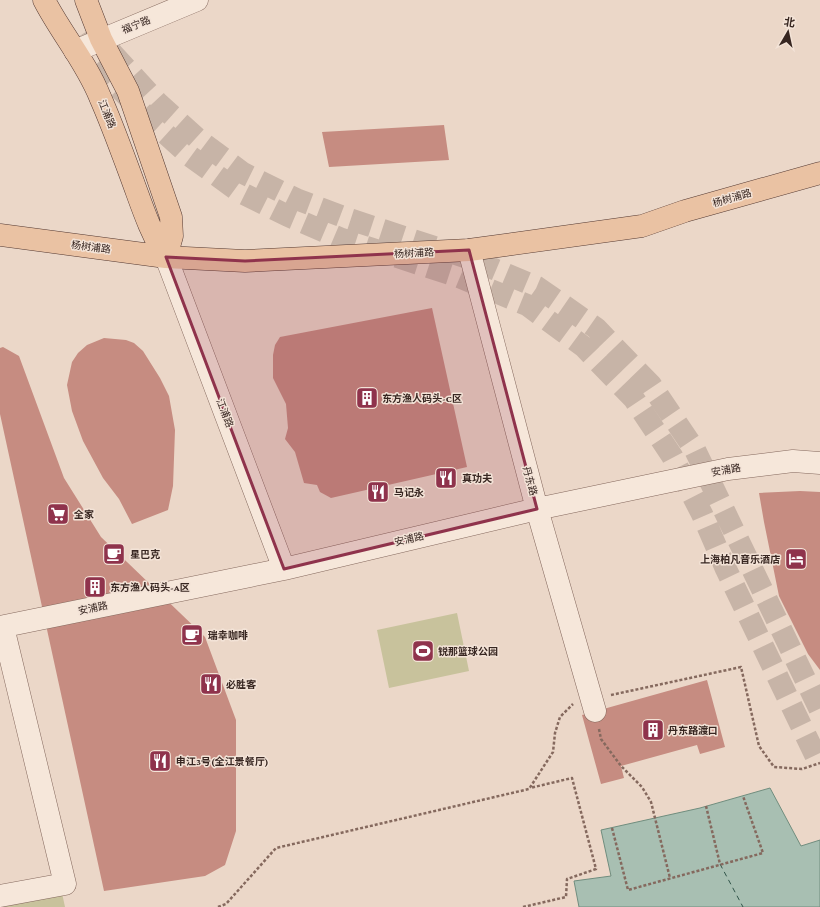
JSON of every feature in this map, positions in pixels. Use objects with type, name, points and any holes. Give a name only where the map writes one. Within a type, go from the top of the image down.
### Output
[{"type":"main road","name":"江浦路","points":[[44,0],[88,72],[99,95],[147,221],[155,240],[166,257]]},
{"type":"main road","points":[[86,0],[102,39],[128,91],[171,217],[172,236],[166,257]]},
{"type":"main road","name":"杨树浦路","points":[[0,235],[166,257],[245,261],[469,250],[642,226],[685,211],[820,173]]},
{"type":"street","name":"福宁路","points":[[75,51],[197,0]]},
{"type":"street","name":"丹东路","points":[[469,250],[537,509],[594,705]]},
{"type":"street","name":"江浦路","points":[[166,257],[284,569]]},
{"type":"street","name":"安浦路","points":[[2,627],[284,569],[537,509],[728,469],[793,461],[820,463]]},
{"type":"street","points":[[0,896],[65,884],[2,627]]},
{"type":"path","points":[[529,788],[553,752],[555,733],[560,717],[572,705],[594,705],[741,667],[759,746],[774,767],[802,769],[820,763]]},
{"type":"path","points":[[594,705],[601,739],[621,766],[642,787],[651,802],[670,878]]},
{"type":"path","points":[[218,907],[226,904],[276,848],[572,778],[596,869],[567,879],[566,897],[523,907]]},
{"type":"path","points":[[612,828],[628,890],[763,853],[743,796]]},
{"type":"path","points":[[706,806],[720,864]]},
{"type":"highlighted area","points":[[469,250],[537,509],[284,569],[166,257],[245,261]]},
{"type":"shaded area","name":"锐那篮球公园","points":[[457,613],[469,671],[389,688],[377,630]]},
{"type":"shaded area","points":[[770,788],[801,846],[820,840],[820,907],[579,907],[574,881],[611,876],[601,830],[700,808]]},
{"type":"shaded area","points":[[62,893],[65,907],[0,907],[0,902]]},
{"type":"building","points":[[444,125],[449,160],[329,167],[322,132]]},
{"type":"building","name":"东方渔人码头-C区","points":[[432,308],[467,467],[331,498],[320,492],[317,485],[304,483],[295,452],[285,439],[288,428],[286,404],[273,378],[273,355],[275,345],[280,337]]},
{"type":"building","points":[[104,338],[126,340],[134,343],[143,351],[160,378],[169,396],[175,430],[173,486],[168,510],[132,524],[119,499],[103,478],[83,441],[72,411],[67,385],[72,362],[78,353],[87,345]]},
{"type":"building","name":"东方渔人码头-A区","points":[[3,347],[19,356],[64,478],[101,537],[205,637],[236,720],[236,831],[225,865],[205,876],[104,891],[0,414],[0,348]]},
{"type":"building","name":"上海柏凡音乐酒店","points":[[800,491],[820,492],[820,670],[808,654],[779,596],[759,493]]},
{"type":"building","name":"丹东路渡口","points":[[707,680],[725,747],[700,754],[697,745],[621,766],[624,778],[601,784],[582,715]]},
{"type":"ferry route","points":[[720,864],[743,907]]},
{"type":"tunnel","points":[[78,37],[94,62],[148,118],[190,156],[238,191],[288,216],[342,239],[459,277],[527,305],[584,347],[634,399],[672,456],[702,514],[726,569],[820,765]]},
{"type":"tunnel","points":[[111,52],[158,103],[199,140],[243,173],[296,199],[349,219],[468,258],[537,287],[596,328],[651,385],[695,450],[820,710]]},
{"type":"place","name":"东方渔人码头-C区","points":[[367,398]]},
{"type":"place","name":"真功夫","points":[[446,478]]},
{"type":"place","name":"马记永","points":[[378,492]]},
{"type":"place","name":"全家","points":[[58,514]]},
{"type":"place","name":"星巴克","points":[[114,554]]},
{"type":"place","name":"上海柏凡音乐酒店","points":[[796,559]]},
{"type":"place","name":"东方渔人码头-A区","points":[[95,587]]},
{"type":"place","name":"瑞幸咖啡","points":[[192,635]]},
{"type":"place","name":"锐那篮球公园","points":[[423,651]]},
{"type":"place","name":"必胜客","points":[[211,684]]},
{"type":"place","name":"丹东路渡口","points":[[653,730]]},
{"type":"place","name":"申江3号(全江景餐厅)","points":[[160,761]]}]
